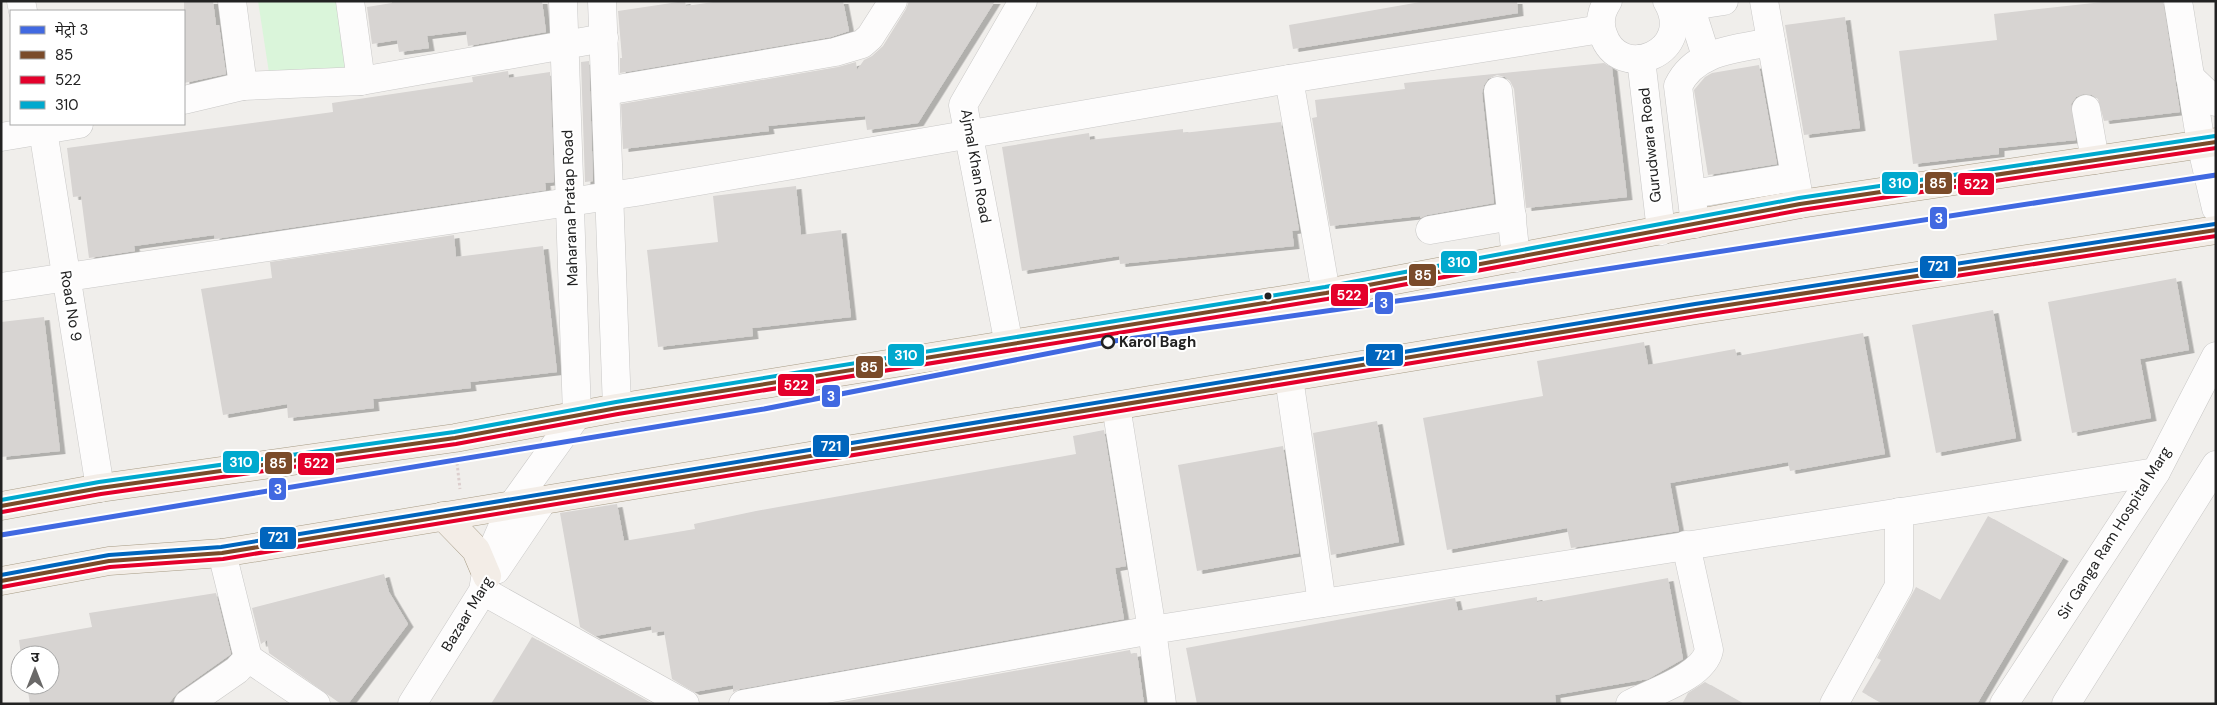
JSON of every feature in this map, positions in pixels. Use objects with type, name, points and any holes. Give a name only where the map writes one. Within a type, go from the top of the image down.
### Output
[{"type":"main road","points":[[1,506],[100,488],[455,438],[618,408],[1326,293],[1800,204],[2208,143]]},
{"type":"main road","points":[[1,581],[109,561],[222,553],[443,516],[542,502],[1696,310],[2216,230]]},
{"type":"main road","points":[[443,516],[476,550],[485,583]]},
{"type":"street","points":[[232,1],[243,86]]},
{"type":"street","points":[[350,1],[361,81]]},
{"type":"street","name":"Maharana Pratap Road","points":[[563,1],[577,415]]},
{"type":"street","points":[[602,1],[618,408]]},
{"type":"street","points":[[606,91],[836,52],[862,44],[870,36],[894,1]]},
{"type":"street","name":"Ajmal Khan Road","points":[[1009,345],[963,105],[1023,1]]},
{"type":"street","points":[[1677,6],[1724,1]]},
{"type":"street","points":[[1764,1],[1800,204]]},
{"type":"street","points":[[2178,1],[2190,77],[2208,143],[2216,208]]},
{"type":"street","points":[[1677,6],[1706,56]]},
{"type":"street","points":[[1,287],[610,196],[1289,79],[1603,9],[1605,40],[1612,50],[1623,56],[1641,59],[1658,53],[1667,44],[1673,34],[1677,6]]},
{"type":"street","points":[[185,100],[243,86],[361,81],[604,38]]},
{"type":"street","points":[[1695,224],[1678,86],[1685,73],[1706,56],[1771,42]]},
{"type":"street","name":"Gurudwara Road","points":[[1641,59],[1661,231]]},
{"type":"street","points":[[2190,77],[2216,102]]},
{"type":"street","points":[[1289,79],[1326,293]]},
{"type":"street","points":[[1498,91],[1516,258]]},
{"type":"street","points":[[2086,109],[2095,160]]},
{"type":"street","points":[[1,137],[42,127],[67,125]]},
{"type":"street","name":"Road No 9","points":[[42,127],[100,488]]},
{"type":"street","points":[[1692,194],[1795,177]]},
{"type":"street","points":[[1430,230],[1512,216]]},
{"type":"street","name":"Sir Ganga Ram Hospital Marg","points":[[2004,704],[2156,472],[2216,356]]},
{"type":"street","points":[[1289,378],[1322,602]]},
{"type":"street","points":[[1116,406],[1162,704]]},
{"type":"street","points":[[577,415],[511,506],[488,560],[485,583],[685,704]]},
{"type":"street","points":[[2066,704],[2216,465]]},
{"type":"street","points":[[743,704],[1152,630],[1322,602],[2156,472]]},
{"type":"street","name":"Bazaar Marg","points":[[412,704],[485,583],[499,568],[542,502]]},
{"type":"street","points":[[1834,704],[1899,586],[1899,512]]},
{"type":"street","points":[[1630,704],[1695,671],[1707,660],[1708,650],[1686,545]]},
{"type":"street","points":[[222,553],[248,658],[316,704]]},
{"type":"street","points":[[188,704],[237,670],[248,658]]},
{"type":"green space","points":[[258,1],[353,1],[364,72],[271,86]]},
{"type":"building","points":[[184,1],[213,1],[216,25],[219,25],[226,74],[185,83]]},
{"type":"building","points":[[392,1],[542,1],[546,32],[468,46],[466,31],[427,36],[429,48],[399,52],[397,40],[372,44],[367,7],[392,3]]},
{"type":"building","points":[[685,1],[686,6],[720,1],[843,1],[849,31],[831,37],[620,73],[620,58],[622,58],[618,11]]},
{"type":"building","points":[[909,1],[995,1],[918,123],[867,130],[865,116],[768,126],[769,131],[623,149],[621,104],[838,67],[856,62],[857,70],[864,60],[872,56],[883,46]]},
{"type":"building","points":[[1426,1],[1517,1],[1518,13],[1293,49],[1289,25]]},
{"type":"building","points":[[2112,1],[2163,1],[2180,112],[2104,121],[2098,99],[2092,95],[2083,94],[2076,97],[2071,104],[2076,140],[1999,148],[1999,154],[1913,164],[1899,51],[1997,40],[1994,14]]},
{"type":"building","points":[[1845,17],[1860,128],[1804,135],[1785,25]]},
{"type":"building","points":[[589,61],[593,181],[585,182],[581,62]]},
{"type":"building","points":[[1604,63],[1612,68],[1627,197],[1526,208],[1514,89],[1510,81],[1505,77],[1497,75],[1488,79],[1482,93],[1494,203],[1427,215],[1420,218],[1420,216],[1330,226],[1312,118],[1317,117],[1315,100],[1405,89],[1404,83]]},
{"type":"building","points":[[1759,65],[1777,164],[1708,175],[1694,90],[1705,77],[1712,73]]},
{"type":"building","points":[[508,71],[509,78],[550,72],[554,182],[545,183],[546,190],[215,239],[214,235],[134,246],[135,251],[89,258],[81,196],[73,197],[67,148],[333,112],[332,103],[473,82],[472,77]]},
{"type":"building","points":[[1281,122],[1299,230],[1292,231],[1294,246],[1120,264],[1119,256],[1022,271],[1002,147],[1089,133],[1090,140],[1183,129],[1183,133]]},
{"type":"building","points":[[796,186],[801,235],[841,230],[851,317],[752,328],[753,336],[658,347],[647,250],[718,242],[713,196]]},
{"type":"building","points":[[454,235],[456,257],[543,246],[557,372],[470,382],[471,388],[373,399],[374,408],[288,418],[287,404],[223,415],[201,289],[272,278],[270,262]]},
{"type":"building","points":[[2176,278],[2189,350],[2140,359],[2151,418],[2072,433],[2048,302]]},
{"type":"building","points":[[1993,310],[2016,438],[1936,453],[1912,325]]},
{"type":"building","points":[[44,317],[60,451],[1,457],[1,322]]},
{"type":"building","points":[[1863,333],[1885,454],[1790,471],[1788,462],[1670,483],[1679,531],[1571,548],[1567,528],[1447,550],[1423,418],[1543,396],[1537,361],[1644,342],[1648,365],[1735,349],[1737,356]]},
{"type":"building","points":[[1377,421],[1399,542],[1331,555],[1313,433]]},
{"type":"building","points":[[1104,430],[1126,566],[1115,568],[1124,619],[740,689],[733,692],[733,685],[694,692],[672,679],[664,631],[652,633],[651,626],[595,636],[580,627],[560,513],[617,504],[624,541],[695,529],[694,524],[756,511],[1076,454],[1073,436]]},
{"type":"building","points":[[1283,446],[1299,553],[1197,571],[1178,465]]},
{"type":"building","points":[[1988,516],[2063,558],[1977,704],[1883,704],[1862,692],[1881,660],[1877,658],[1916,587],[1940,600]]},
{"type":"building","points":[[384,574],[389,592],[408,624],[348,704],[341,704],[269,653],[267,640],[261,644],[252,608]]},
{"type":"building","points":[[1668,578],[1683,659],[1648,679],[1555,695],[1556,704],[1197,704],[1186,648],[1455,598],[1458,611],[1537,597],[1537,602]]},
{"type":"building","points":[[216,593],[231,654],[179,691],[168,704],[30,704],[29,695],[60,695],[60,645],[20,645],[19,640],[92,627],[89,613]]},
{"type":"building","points":[[532,637],[649,702],[652,704],[491,704]]},
{"type":"building","points":[[1130,650],[1131,654],[1137,653],[1144,704],[832,704]]},
{"type":"building","points":[[1705,682],[1744,704],[1682,704],[1688,693]]},
{"type":"metro line","name":"3","points":[[1,535],[764,409],[1107,342],[1425,297],[2216,175]]},
{"type":"transit line","name":"310","points":[[1,500],[99,482],[454,432],[616,402],[1325,287],[1799,198],[2215,136]]},
{"type":"transit line","name":"85","points":[[1,506],[100,488],[455,438],[617,408],[1326,293],[1800,204],[2216,142]]},
{"type":"transit line","name":"522","points":[[2,512],[101,494],[456,444],[618,414],[1327,299],[1801,210],[2216,148]]},
{"type":"transit line","name":"721","points":[[1,575],[109,555],[221,547],[1695,304],[2215,224]]},
{"type":"transit line","name":"85","points":[[1,581],[109,561],[222,553],[1696,310],[2216,230]]},
{"type":"transit line","name":"522","points":[[2,587],[110,567],[223,559],[1697,316],[2216,236]]},
{"type":"place","name":"Karol Bagh","points":[[1108,342]]}]
